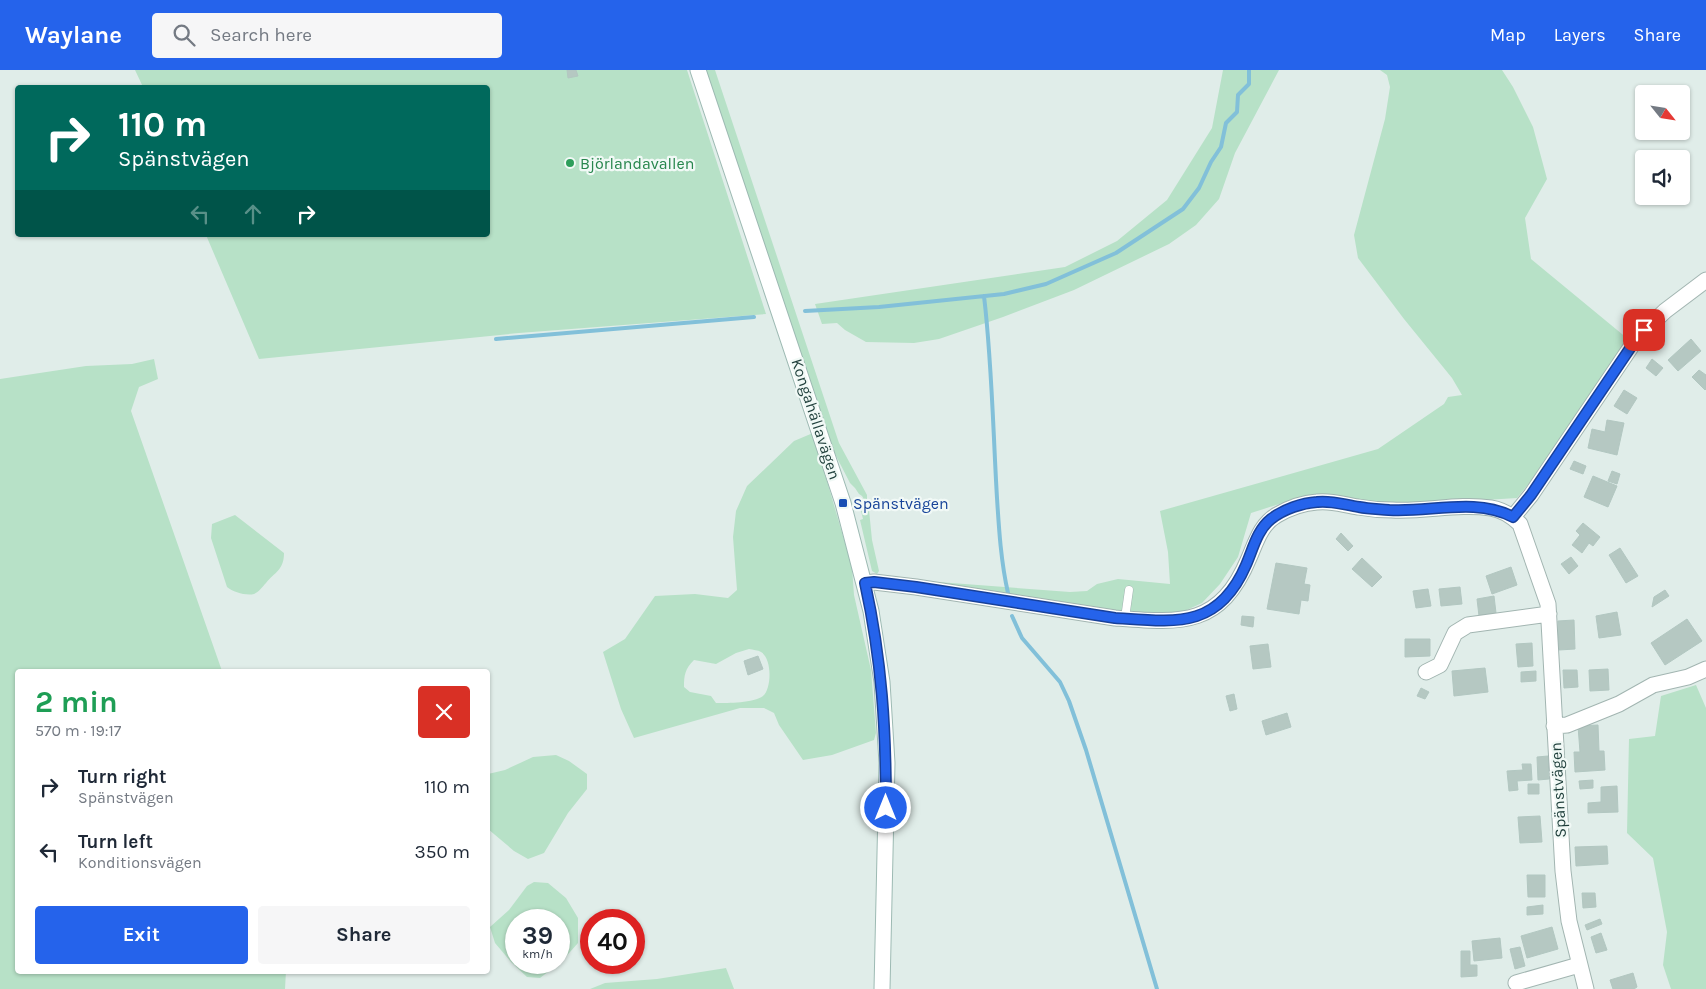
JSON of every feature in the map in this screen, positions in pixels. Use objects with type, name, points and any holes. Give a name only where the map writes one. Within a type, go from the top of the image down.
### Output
[{"type":"street","name":"Kongahällavägen","points":[[698,70],[822,436],[848,518],[865,583],[876,638],[885,716],[886,808],[882,989]]},
{"type":"street","points":[[865,583],[874,582],[916,587],[1125,618],[1155,621],[1183,620],[1200,616],[1218,605],[1236,584],[1261,530],[1269,520],[1289,509],[1304,504],[1318,501],[1338,502],[1358,507],[1394,510],[1458,507],[1490,508],[1502,511],[1513,517],[1546,473],[1637,338],[1665,311],[1706,280]]},
{"type":"street","name":"Spänstvägen","points":[[1513,517],[1520,524],[1547,598],[1562,871],[1568,921],[1586,989]]},
{"type":"street","points":[[1426,672],[1440,665],[1455,633],[1468,625],[1548,614]]},
{"type":"street","points":[[1554,726],[1567,725],[1619,704],[1653,685],[1688,677],[1706,670]]},
{"type":"street","points":[[1516,983],[1579,965]]},
{"type":"lane","points":[[1125,618],[1129,590]]},
{"type":"green space","name":"Björlandavallen","points":[[135,70],[687,70],[766,314],[519,333],[259,359],[207,237],[490,237],[490,85],[142,85]]},
{"type":"green space","points":[[705,70],[715,70],[839,443],[867,495],[867,504],[850,483],[834,452]]},
{"type":"green space","points":[[1223,70],[1279,70],[1235,153],[1219,199],[1196,225],[1169,244],[1074,290],[939,339],[914,343],[866,342],[837,323],[822,324],[815,304],[1065,267],[1117,241],[1167,200],[1212,128]]},
{"type":"green space","points":[[1380,70],[1502,70],[1513,87],[1533,127],[1547,179],[1525,218],[1531,259],[1628,339],[1531,481],[1517,498],[1405,505],[1336,497],[1292,500],[1251,513],[1238,557],[1220,584],[1202,603],[1178,614],[1147,614],[1081,608],[938,582],[1070,592],[1087,591],[1097,584],[1118,579],[1170,584],[1168,552],[1160,511],[1378,449],[1444,404],[1448,397],[1462,395],[1452,378],[1358,258],[1354,235],[1385,119],[1390,87],[1387,75]]},
{"type":"green space","points":[[154,359],[158,379],[139,387],[131,411],[221,669],[15,669],[15,974],[286,974],[285,989],[0,989],[0,379],[86,366],[132,364]]},
{"type":"green space","points":[[813,433],[852,567],[854,595],[871,670],[876,733],[874,740],[832,755],[803,760],[779,725],[774,713],[764,708],[740,708],[634,738],[621,709],[603,652],[625,639],[655,596],[695,594],[728,598],[737,590],[733,537],[736,511],[747,486],[794,441]],"holes":[[[749,649],[757,650],[765,655],[769,666],[768,687],[763,696],[734,703],[716,703],[711,696],[690,692],[684,687],[686,672],[694,660],[716,664],[736,653]]]},
{"type":"green space","points":[[869,510],[872,540],[879,571],[877,574],[872,571],[860,520],[863,519],[861,511]]},
{"type":"green space","points":[[235,515],[284,553],[284,559],[278,570],[254,594],[240,593],[227,587],[211,538],[212,524]]},
{"type":"green space","points":[[1696,685],[1706,708],[1706,989],[1671,989],[1663,965],[1667,932],[1653,858],[1627,833],[1629,739],[1655,736],[1661,696]]},
{"type":"green space","points":[[556,755],[569,761],[587,774],[587,789],[568,813],[544,853],[528,859],[514,851],[490,831],[490,774],[505,770],[533,757]]},
{"type":"green space","points":[[534,882],[548,883],[566,898],[578,918],[578,943],[570,952],[570,909],[510,909],[527,886]]},
{"type":"green space","points":[[505,914],[505,955],[495,943],[490,927]]},
{"type":"green space","points":[[726,968],[734,989],[590,989],[605,983],[657,979]]},
{"type":"green space","points":[[524,974],[545,974],[540,978],[527,977]]},
{"type":"building","points":[[567,70],[576,70],[578,76],[568,78]]},
{"type":"building","points":[[1691,339],[1701,351],[1678,371],[1668,360]]},
{"type":"building","points":[[1652,359],[1663,368],[1656,376],[1646,368]]},
{"type":"building","points":[[1699,370],[1706,375],[1705,390],[1692,377]]},
{"type":"building","points":[[1624,390],[1637,398],[1627,414],[1614,406]]},
{"type":"building","points":[[1607,420],[1624,423],[1617,455],[1588,448],[1592,429],[1605,432]]},
{"type":"building","points":[[1574,461],[1586,466],[1583,474],[1570,469]]},
{"type":"building","points":[[1612,471],[1620,474],[1617,484],[1608,481]]},
{"type":"building","points":[[1593,476],[1617,486],[1608,507],[1584,497]]},
{"type":"building","points":[[1583,523],[1600,537],[1593,546],[1589,543],[1582,553],[1572,545],[1580,535],[1576,531]]},
{"type":"building","points":[[1341,533],[1353,546],[1348,551],[1336,539]]},
{"type":"building","points":[[1620,548],[1638,576],[1626,583],[1609,555]]},
{"type":"building","points":[[1571,557],[1578,566],[1569,574],[1561,564]]},
{"type":"building","points":[[1362,558],[1382,577],[1372,587],[1352,569]]},
{"type":"building","points":[[1276,563],[1307,568],[1304,584],[1310,585],[1308,601],[1301,600],[1299,614],[1267,609]]},
{"type":"building","points":[[1511,567],[1517,585],[1492,594],[1486,576]]},
{"type":"building","points":[[1460,587],[1462,604],[1441,606],[1439,589]]},
{"type":"building","points":[[1428,589],[1431,606],[1416,608],[1413,591]]},
{"type":"building","points":[[1665,590],[1669,596],[1652,607],[1654,597]]},
{"type":"building","points":[[1494,596],[1496,613],[1479,616],[1477,599]]},
{"type":"building","points":[[1617,612],[1621,635],[1599,638],[1596,616]]},
{"type":"building","points":[[1242,616],[1254,617],[1253,627],[1241,625]]},
{"type":"building","points":[[1687,619],[1702,641],[1665,665],[1651,643]]},
{"type":"building","points":[[1574,620],[1575,649],[1559,650],[1558,621]]},
{"type":"building","points":[[1405,639],[1430,639],[1430,656],[1405,657]]},
{"type":"building","points":[[1532,643],[1533,666],[1518,667],[1516,644]]},
{"type":"building","points":[[1268,644],[1271,667],[1253,669],[1250,646]]},
{"type":"building","points":[[758,656],[763,669],[748,675],[744,661]]},
{"type":"building","points":[[1485,668],[1488,692],[1454,696],[1452,671]]},
{"type":"building","points":[[1608,669],[1609,690],[1590,691],[1589,670]]},
{"type":"building","points":[[1563,670],[1577,670],[1578,687],[1564,688]]},
{"type":"building","points":[[1536,671],[1536,681],[1521,682],[1521,672]]},
{"type":"building","points":[[1421,688],[1429,692],[1425,699],[1417,696]]},
{"type":"building","points":[[1234,694],[1237,709],[1230,711],[1226,696]]},
{"type":"building","points":[[1287,713],[1291,727],[1266,735],[1262,721]]},
{"type":"building","points":[[1598,725],[1599,751],[1604,751],[1605,770],[1575,772],[1574,752],[1580,752],[1578,726]]},
{"type":"building","points":[[1548,756],[1549,779],[1538,780],[1537,757]]},
{"type":"building","points":[[1522,764],[1531,764],[1532,780],[1517,781],[1518,790],[1509,791],[1507,771],[1523,770]]},
{"type":"building","points":[[1593,780],[1593,788],[1580,789],[1579,781]]},
{"type":"building","points":[[1528,784],[1539,784],[1539,794],[1528,794]]},
{"type":"building","points":[[1617,786],[1618,812],[1588,813],[1588,803],[1601,802],[1601,787]]},
{"type":"building","points":[[1540,816],[1542,842],[1520,843],[1518,817]]},
{"type":"building","points":[[1607,846],[1608,864],[1576,866],[1575,847]]},
{"type":"building","points":[[1527,875],[1545,875],[1545,897],[1528,897]]},
{"type":"building","points":[[1582,893],[1595,893],[1596,907],[1583,908]]},
{"type":"building","points":[[1543,905],[1543,914],[1527,915],[1527,907]]},
{"type":"building","points":[[1600,919],[1602,924],[1587,930],[1585,925]]},
{"type":"building","points":[[1552,927],[1558,949],[1527,958],[1521,936]]},
{"type":"building","points":[[1601,933],[1607,950],[1596,953],[1591,937]]},
{"type":"building","points":[[1500,938],[1502,958],[1474,961],[1472,941]]},
{"type":"building","points":[[1520,947],[1525,966],[1515,969],[1510,949]]},
{"type":"building","points":[[1461,951],[1470,951],[1470,965],[1477,965],[1477,976],[1461,977]]},
{"type":"building","points":[[1633,973],[1637,987],[1634,989],[1613,989],[1610,980]]},
{"type":"waterway","points":[[805,311],[879,307],[1004,294],[1046,284],[1116,253],[1183,209],[1199,188],[1211,162],[1221,147],[1226,123],[1237,112],[1238,95],[1249,84],[1249,70]]},
{"type":"waterway","points":[[984,296],[991,372],[997,498],[1008,593]]},
{"type":"waterway","points":[[496,339],[754,317]]},
{"type":"waterway","points":[[1012,616],[1022,638],[1060,682],[1069,701],[1086,750],[1157,989]]},
{"type":"place","name":"Björlandavallen","points":[[570,163]]},
{"type":"place","name":"Spänstvägen","points":[[843,503]]},
{"type":"route","points":[[886,808],[886,747],[882,682],[876,638],[865,583],[874,582],[916,587],[1115,618],[1148,621],[1183,620],[1200,616],[1218,605],[1236,584],[1261,530],[1269,520],[1289,509],[1304,504],[1318,501],[1338,502],[1358,507],[1394,510],[1458,507],[1490,508],[1502,511],[1513,517],[1531,495],[1644,330]]}]
